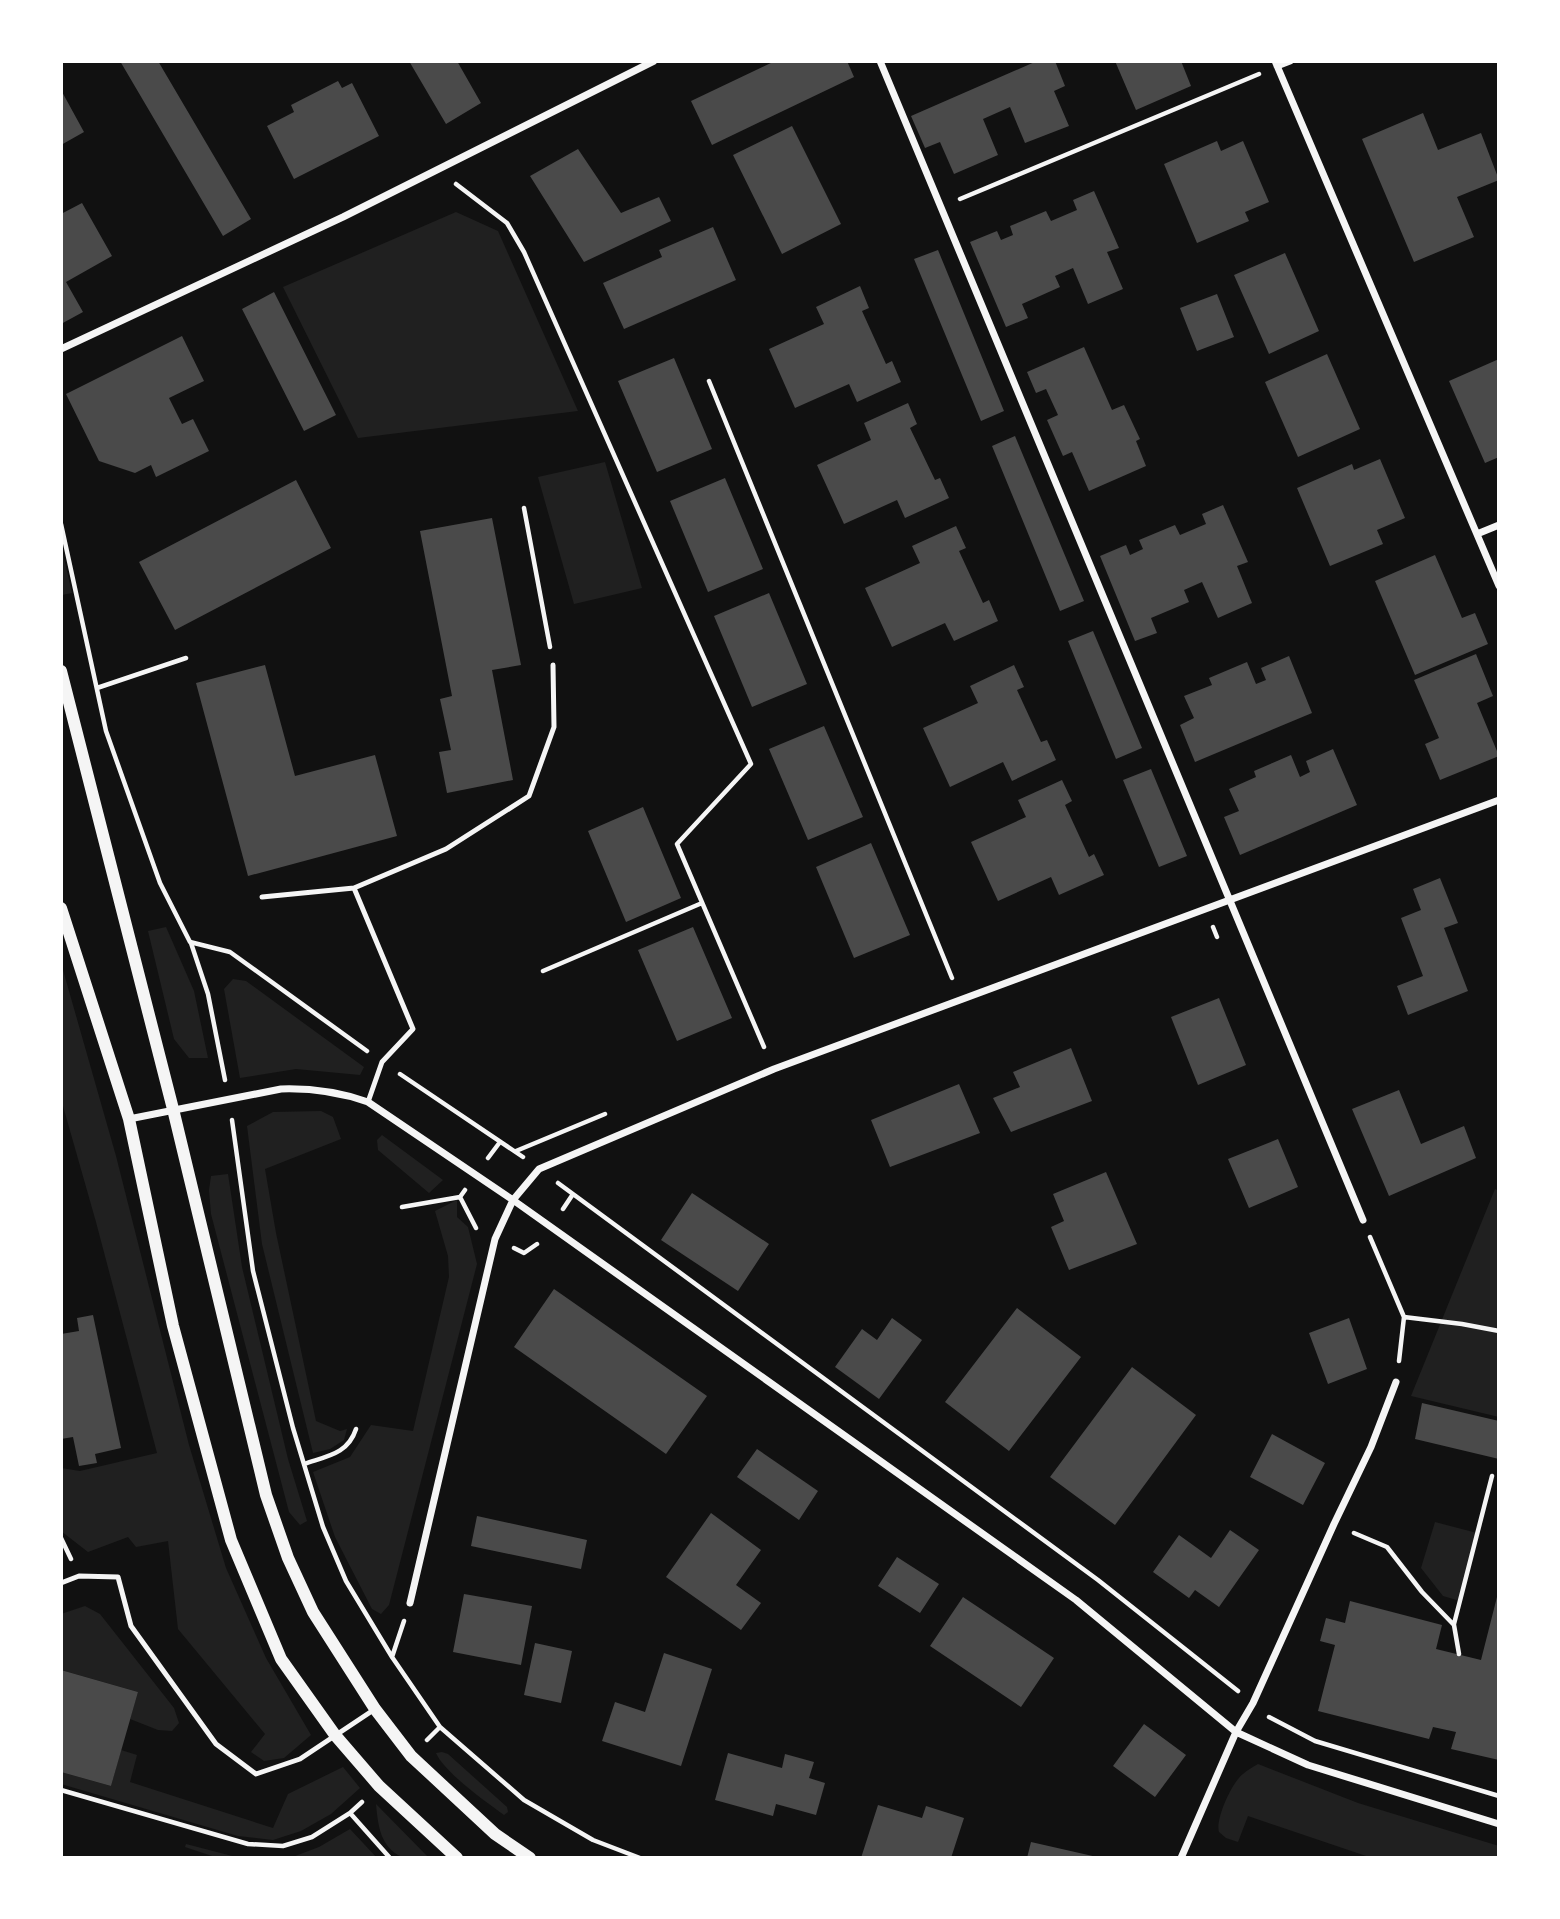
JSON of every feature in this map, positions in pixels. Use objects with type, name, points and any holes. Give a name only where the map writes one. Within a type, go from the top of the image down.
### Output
[{"type":"street","points":[[61,349],[343,217],[654,61]]},
{"type":"street","points":[[880,61],[1228,902],[1363,1220]]},
{"type":"street","points":[[1290,61],[1276,64],[1499,586]]},
{"type":"street","points":[[1477,534],[1499,525]]},
{"type":"street","points":[[62,678],[173,1109],[266,1495],[288,1558],[313,1612],[375,1709],[411,1756],[495,1834],[530,1858]]},
{"type":"street","points":[[410,1603],[495,1239],[513,1200],[539,1169],[774,1069],[1499,800]]},
{"type":"street","points":[[61,908],[129,1119],[173,1326],[231,1540],[281,1658],[335,1735],[379,1786],[457,1858]]},
{"type":"street","points":[[129,1119],[281,1089],[304,1088],[348,1095],[368,1102],[513,1200],[1076,1600],[1236,1732],[1308,1765],[1499,1824]]},
{"type":"street","points":[[1181,1858],[1236,1732],[1253,1703],[1371,1447],[1396,1382]]},
{"type":"lane","points":[[262,897],[354,888],[446,849],[529,796],[554,727],[553,665]]},
{"type":"lane","points":[[354,888],[413,1029],[382,1062],[368,1102]]},
{"type":"lane","points":[[61,1583],[79,1576],[118,1577],[131,1626],[216,1744],[256,1774],[300,1759],[375,1709]]},
{"type":"path","points":[[940,208],[1276,64]]},
{"type":"path","points":[[456,184],[508,223],[524,252],[751,764],[677,844],[764,1047]]},
{"type":"path","points":[[709,381],[952,978]]},
{"type":"path","points":[[523,508],[553,665]]},
{"type":"path","points":[[61,524],[106,731],[160,883],[190,942],[208,994],[229,1099],[253,1271],[304,1464],[323,1527],[346,1581],[392,1657],[440,1727],[524,1800],[593,1840],[640,1858]]},
{"type":"path","points":[[97,688],[186,658]]},
{"type":"path","points":[[543,971],[702,903]]},
{"type":"path","points":[[190,942],[230,952],[382,1062],[539,1169],[1098,1580],[1273,1720],[1315,1741],[1499,1796]]},
{"type":"path","points":[[402,1207],[460,1197]]},
{"type":"path","points":[[1363,1220],[1404,1317],[1396,1382]]},
{"type":"path","points":[[1404,1317],[1499,1331]]},
{"type":"path","points":[[304,1464],[339,1451],[351,1443],[356,1429]]},
{"type":"path","points":[[1459,1654],[1454,1625],[1492,1476]]},
{"type":"path","points":[[1334,1524],[1387,1548],[1422,1592],[1454,1625]]},
{"type":"path","points":[[392,1657],[410,1603]]},
{"type":"path","points":[[411,1756],[440,1727]]},
{"type":"path","points":[[61,1790],[248,1844],[283,1846],[312,1837],[350,1813],[379,1786]]},
{"type":"path","points":[[350,1813],[390,1858]]},
{"type":"shaded area","points":[[456,212],[498,231],[578,411],[358,438],[283,287]]},
{"type":"shaded area","points":[[605,462],[642,588],[574,604],[538,477]]},
{"type":"shaded area","points":[[61,545],[72,593],[62,595],[61,594]]},
{"type":"shaded area","points":[[166,927],[194,991],[208,1058],[189,1058],[174,1039],[148,931]]},
{"type":"shaded area","points":[[61,963],[116,1156],[189,1445],[226,1568],[266,1658],[311,1735],[284,1758],[264,1761],[251,1752],[265,1734],[178,1629],[168,1541],[136,1547],[128,1537],[88,1552],[61,1531],[61,1468],[80,1471],[157,1453],[61,1099]]},
{"type":"shaded area","points":[[233,979],[246,981],[364,1067],[360,1075],[296,1069],[240,1078],[224,989]]},
{"type":"shaded area","points":[[321,1111],[333,1117],[341,1139],[265,1169],[316,1421],[340,1431],[347,1429],[344,1440],[330,1449],[313,1453],[262,1244],[247,1126],[273,1112]]},
{"type":"shaded area","points":[[382,1135],[443,1180],[429,1193],[378,1150],[377,1140]]},
{"type":"shaded area","points":[[228,1174],[242,1267],[288,1459],[307,1521],[300,1525],[289,1512],[211,1214],[211,1176]]},
{"type":"shaded area","points":[[1495,1189],[1499,1191],[1499,1417],[1411,1396]]},
{"type":"shaded area","points":[[457,1200],[457,1217],[468,1227],[477,1264],[389,1605],[381,1614],[372,1609],[335,1537],[313,1472],[350,1457],[371,1425],[413,1431],[449,1277],[448,1256],[435,1211]]},
{"type":"shaded area","points":[[1435,1522],[1477,1533],[1460,1601],[1443,1596],[1421,1568]]},
{"type":"shaded area","points":[[85,1606],[100,1614],[174,1708],[179,1723],[172,1731],[158,1730],[130,1719],[138,1692],[61,1670],[61,1614]]},
{"type":"shaded area","points":[[121,1750],[137,1755],[130,1782],[273,1828],[288,1794],[343,1767],[360,1788],[331,1814],[301,1831],[273,1840],[238,1836],[61,1784],[61,1772],[111,1786]]},
{"type":"shaded area","points":[[436,1753],[448,1754],[507,1807],[508,1812],[504,1815],[456,1778]]},
{"type":"shaded area","points":[[1258,1764],[1358,1803],[1499,1846],[1499,1858],[1372,1858],[1248,1816],[1238,1842],[1226,1838],[1219,1832],[1218,1826],[1225,1802],[1239,1778]]},
{"type":"shaded area","points":[[376,1804],[429,1858],[405,1858],[389,1847],[379,1827]]},
{"type":"shaded area","points":[[350,1829],[377,1858],[290,1858],[319,1847]]},
{"type":"shaded area","points":[[186,1844],[241,1858],[218,1858],[185,1847]]},
{"type":"building","points":[[120,61],[158,61],[251,219],[223,236]]},
{"type":"building","points":[[409,61],[457,61],[481,103],[446,124]]},
{"type":"building","points":[[775,61],[847,61],[854,77],[712,145],[691,101]]},
{"type":"building","points":[[1037,61],[1055,61],[1065,86],[1054,91],[1069,126],[1025,143],[1010,107],[983,119],[998,155],[954,174],[940,142],[925,148],[911,116]]},
{"type":"building","points":[[1115,61],[1181,61],[1191,86],[1136,110]]},
{"type":"building","points":[[338,81],[342,88],[352,83],[379,136],[294,179],[267,126],[294,112],[291,105]]},
{"type":"building","points":[[61,90],[84,132],[61,145]]},
{"type":"building","points":[[1423,113],[1438,150],[1481,133],[1499,180],[1457,197],[1474,237],[1414,262],[1362,139]]},
{"type":"building","points":[[792,126],[841,224],[782,254],[733,155]]},
{"type":"building","points":[[1217,141],[1221,151],[1243,141],[1269,202],[1245,212],[1249,221],[1197,243],[1164,164]]},
{"type":"building","points":[[578,149],[621,213],[659,197],[671,221],[584,262],[530,176]]},
{"type":"building","points":[[1094,191],[1119,248],[1107,252],[1123,289],[1088,304],[1073,268],[1055,276],[1060,287],[1022,304],[1028,318],[1006,327],[970,242],[997,231],[1001,240],[1013,235],[1010,226],[1046,211],[1051,221],[1077,210],[1073,200]]},
{"type":"building","points":[[82,203],[112,256],[66,282],[83,312],[61,324],[61,214]]},
{"type":"building","points":[[713,227],[736,280],[624,329],[603,283],[662,257],[659,250]]},
{"type":"building","points":[[938,250],[1004,411],[981,421],[914,259]]},
{"type":"building","points":[[1285,253],[1319,331],[1269,354],[1234,275]]},
{"type":"building","points":[[860,286],[869,308],[862,311],[886,364],[892,361],[901,382],[857,402],[849,384],[795,408],[769,349],[824,324],[816,307]]},
{"type":"building","points":[[274,292],[336,415],[304,431],[242,309]]},
{"type":"building","points":[[1217,294],[1234,337],[1197,351],[1180,308]]},
{"type":"building","points":[[182,336],[204,381],[169,398],[182,424],[193,419],[209,451],[156,477],[151,465],[135,473],[99,461],[66,394]]},
{"type":"building","points":[[1084,347],[1112,410],[1124,405],[1140,439],[1136,441],[1146,466],[1089,491],[1072,452],[1063,456],[1047,420],[1058,415],[1046,389],[1036,393],[1027,372]]},
{"type":"building","points":[[1327,354],[1360,429],[1298,457],[1265,382]]},
{"type":"building","points":[[674,358],[712,449],[657,472],[618,381]]},
{"type":"building","points":[[1499,359],[1499,457],[1485,463],[1449,381]]},
{"type":"building","points":[[908,403],[917,424],[910,428],[935,480],[940,478],[949,498],[905,518],[897,500],[844,524],[817,465],[871,440],[864,423]]},
{"type":"building","points":[[1015,436],[1084,601],[1060,611],[992,446]]},
{"type":"building","points":[[1380,459],[1405,518],[1377,530],[1383,544],[1330,566],[1297,488],[1352,464],[1354,470]]},
{"type":"building","points":[[725,478],[763,569],[708,592],[670,501]]},
{"type":"building","points":[[296,480],[331,548],[175,630],[139,562]]},
{"type":"building","points":[[1223,505],[1248,562],[1237,566],[1252,603],[1218,618],[1202,582],[1184,590],[1189,602],[1151,618],[1157,633],[1135,641],[1100,556],[1126,545],[1130,555],[1143,549],[1139,540],[1175,525],[1180,535],[1206,524],[1202,514]]},
{"type":"building","points":[[492,518],[521,665],[492,670],[513,780],[447,793],[439,752],[451,750],[440,699],[452,696],[420,531]]},
{"type":"building","points":[[956,526],[966,548],[959,551],[983,603],[989,600],[998,621],[954,641],[945,623],[892,647],[865,588],[920,563],[912,546]]},
{"type":"building","points":[[1435,555],[1462,618],[1475,613],[1488,644],[1415,675],[1375,581]]},
{"type":"building","points":[[769,593],[807,684],[752,707],[714,616]]},
{"type":"building","points":[[1093,631],[1142,748],[1116,759],[1068,641]]},
{"type":"building","points":[[1476,654],[1493,696],[1477,703],[1499,756],[1440,780],[1425,744],[1439,738],[1414,680]]},
{"type":"building","points":[[1289,656],[1312,713],[1195,762],[1180,725],[1194,718],[1184,696],[1212,685],[1209,678],[1247,662],[1256,684],[1266,680],[1261,668]]},
{"type":"building","points":[[265,665],[295,776],[375,755],[397,836],[248,876],[196,683]]},
{"type":"building","points":[[1014,665],[1024,687],[1017,690],[1041,742],[1047,740],[1056,760],[1012,781],[1003,762],[950,787],[923,728],[978,703],[970,686]]},
{"type":"building","points":[[824,726],[863,817],[808,840],[769,749]]},
{"type":"building","points":[[1333,749],[1357,805],[1240,855],[1224,817],[1239,811],[1229,789],[1256,777],[1254,771],[1291,755],[1300,777],[1310,772],[1306,761]]},
{"type":"building","points":[[1151,769],[1187,856],[1159,867],[1123,780]]},
{"type":"building","points":[[1062,780],[1072,801],[1065,805],[1089,857],[1094,854],[1104,875],[1059,895],[1051,877],[998,901],[971,842],[1026,817],[1018,800]]},
{"type":"building","points":[[643,807],[681,898],[626,922],[588,831]]},
{"type":"building","points":[[871,843],[910,935],[854,958],[816,867]]},
{"type":"building","points":[[1440,878],[1458,923],[1444,928],[1468,991],[1408,1015],[1397,986],[1423,976],[1401,918],[1421,910],[1413,889]]},
{"type":"building","points":[[693,927],[732,1018],[677,1041],[638,950]]},
{"type":"building","points":[[1219,998],[1246,1065],[1198,1085],[1171,1017]]},
{"type":"building","points":[[1071,1048],[1092,1101],[1011,1132],[993,1098],[1020,1087],[1013,1072]]},
{"type":"building","points":[[959,1084],[980,1133],[890,1167],[871,1120]]},
{"type":"building","points":[[1399,1090],[1421,1144],[1464,1126],[1476,1158],[1389,1196],[1352,1109]]},
{"type":"building","points":[[1278,1139],[1298,1187],[1249,1208],[1228,1159]]},
{"type":"building","points":[[1106,1172],[1137,1244],[1069,1270],[1051,1227],[1064,1221],[1053,1194]]},
{"type":"building","points":[[692,1193],[769,1244],[738,1291],[661,1240]]},
{"type":"building","points":[[554,1289],[707,1396],[666,1454],[514,1347]]},
{"type":"building","points":[[1017,1308],[1081,1357],[1009,1451],[945,1402]]},
{"type":"building","points":[[93,1315],[121,1448],[95,1454],[97,1463],[79,1466],[73,1437],[61,1439],[61,1334],[79,1331],[77,1318]]},
{"type":"building","points":[[892,1318],[922,1340],[879,1399],[835,1367],[862,1329],[877,1340]]},
{"type":"building","points":[[1349,1318],[1367,1369],[1328,1384],[1309,1333]]},
{"type":"building","points":[[1132,1367],[1196,1415],[1115,1525],[1050,1477]]},
{"type":"building","points":[[1422,1403],[1499,1421],[1499,1459],[1415,1439]]},
{"type":"building","points":[[1272,1434],[1325,1463],[1303,1505],[1250,1477]]},
{"type":"building","points":[[757,1449],[818,1491],[799,1520],[737,1477]]},
{"type":"building","points":[[711,1513],[761,1550],[736,1585],[761,1603],[741,1630],[666,1577]]},
{"type":"building","points":[[477,1516],[587,1540],[581,1569],[471,1546]]},
{"type":"building","points":[[1230,1530],[1259,1550],[1219,1607],[1195,1590],[1189,1598],[1153,1572],[1179,1535],[1211,1558]]},
{"type":"building","points":[[897,1557],[939,1584],[920,1613],[878,1586]]},
{"type":"building","points":[[1498,1593],[1499,1760],[1451,1749],[1456,1732],[1433,1727],[1429,1739],[1318,1711],[1335,1645],[1320,1641],[1326,1618],[1345,1623],[1350,1601],[1442,1625],[1436,1649],[1481,1660]]},
{"type":"building","points":[[464,1594],[532,1606],[521,1665],[453,1652]]},
{"type":"building","points":[[963,1597],[1054,1658],[1021,1707],[930,1646]]},
{"type":"building","points":[[535,1643],[572,1651],[561,1703],[524,1695]]},
{"type":"building","points":[[664,1653],[712,1669],[681,1766],[602,1741],[615,1702],[645,1712]]},
{"type":"building","points":[[61,1670],[138,1692],[111,1786],[61,1772]]},
{"type":"building","points":[[1144,1724],[1186,1755],[1155,1797],[1113,1766]]},
{"type":"building","points":[[728,1753],[782,1768],[785,1754],[814,1762],[809,1778],[825,1783],[816,1815],[776,1804],[773,1816],[715,1800]]},
{"type":"building","points":[[878,1805],[922,1818],[926,1806],[964,1818],[951,1858],[861,1858]]},
{"type":"building","points":[[1031,1842],[1097,1857],[1097,1858],[1027,1858]]}]
